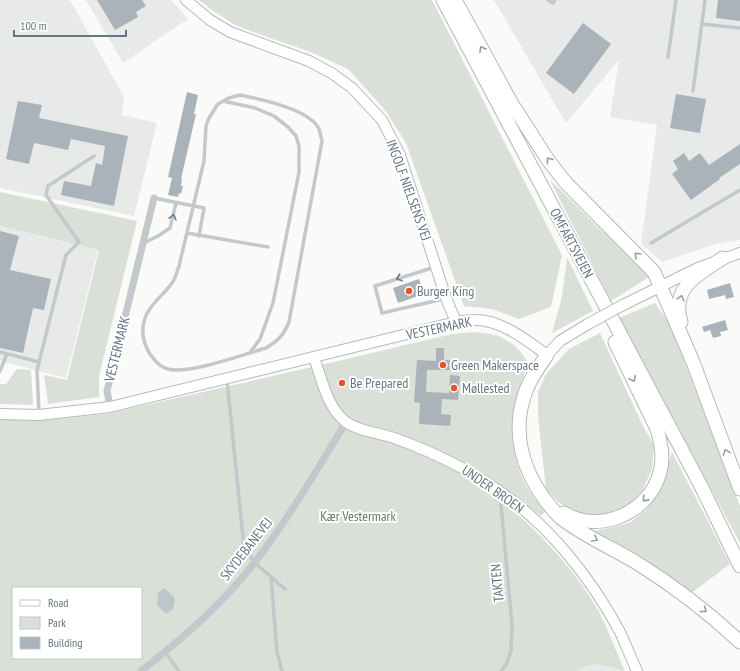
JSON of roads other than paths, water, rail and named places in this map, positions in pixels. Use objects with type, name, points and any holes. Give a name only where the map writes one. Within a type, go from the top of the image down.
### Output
[{"type":"highway","name":"OMFARTSVEJEN","points":[[443,0],[701,486]]},
{"type":"highway","points":[[455,0],[512,104],[548,160],[566,183],[654,272],[693,362],[740,489]]},
{"type":"highway","points":[[544,498],[556,509],[568,516],[589,521],[611,520],[637,508],[647,497],[655,485],[660,472],[662,458],[661,443],[657,429],[595,301],[571,242]]},
{"type":"highway","points":[[693,362],[680,318],[679,307],[681,294],[690,280],[723,258]]},
{"type":"highway","points":[[546,355],[530,381],[523,400],[519,419],[519,438],[522,455],[534,485],[561,518],[673,587],[715,619],[740,642]]},
{"type":"highway","points":[[701,486],[723,522],[740,555]]},
{"type":"highway","points":[[701,486],[740,566]]},
{"type":"street","name":"INGOLF NIELSENS VEJ","points":[[186,0],[210,20],[230,32],[309,61],[333,74],[352,88],[382,120],[400,156],[446,298],[456,322]]},
{"type":"street","name":"VESTERMARK","points":[[110,407],[107,391],[154,198]]},
{"type":"street","points":[[546,355],[560,341],[621,306],[698,268],[740,252]]},
{"type":"street","name":"VESTERMARK","points":[[0,414],[39,415],[110,407],[456,322],[474,320],[488,321],[507,329],[546,355]]},
{"type":"street","name":"UNDER BROEN","points":[[314,358],[334,410],[346,422],[422,448],[461,466],[500,491],[531,515],[575,563],[596,592],[620,633],[636,671]]},
{"type":"street","name":"SKYDEBANEVEJ","points":[[141,671],[165,652],[227,594],[255,563],[296,504],[346,422]]},
{"type":"lane","points":[[548,0],[553,3],[555,0]]},
{"type":"lane","points":[[668,57],[676,0]]},
{"type":"lane","points":[[694,91],[705,0]]},
{"type":"lane","points":[[702,24],[740,28]]},
{"type":"lane","points":[[240,95],[273,102],[298,112],[311,120],[319,128],[322,141],[289,322],[284,334],[266,348],[189,370],[167,369],[154,360],[147,350],[144,342],[144,321],[151,308],[173,282],[179,266],[193,206],[204,161],[206,126],[218,104],[240,95]]},
{"type":"lane","points":[[223,101],[255,108],[274,116],[296,136],[299,146],[299,172],[273,303],[260,339],[250,352]]},
{"type":"lane","points":[[39,415],[37,370],[66,255],[79,242],[46,195],[48,186],[94,156]]},
{"type":"lane","points":[[651,243],[740,190]]},
{"type":"lane","points":[[154,198],[204,208],[199,236]]},
{"type":"lane","points":[[143,243],[170,228],[176,203]]},
{"type":"lane","points":[[187,233],[268,247]]},
{"type":"lane","points":[[436,266],[375,286],[382,314],[446,298]]},
{"type":"lane","points":[[0,352],[39,362]]},
{"type":"lane","points":[[0,371],[7,354]]},
{"type":"lane","points":[[226,379],[244,547],[255,563],[285,589]]},
{"type":"lane","name":"TAKTEN","points":[[500,491],[512,625],[511,651],[506,664],[501,671]]},
{"type":"lane","points":[[271,577],[277,652],[282,671]]},
{"type":"lane","points":[[165,652],[179,671]]},
{"type":"place","name":"Burger King","points":[[409,291]]},
{"type":"place","name":"Green Makerspace","points":[[443,365]]},
{"type":"place","name":"Be Prepared","points":[[342,383]]},
{"type":"place","name":"Møllested","points":[[454,388]]},
{"type":"park label","name":"Kær Vestermark","points":[[358,516]]}]
